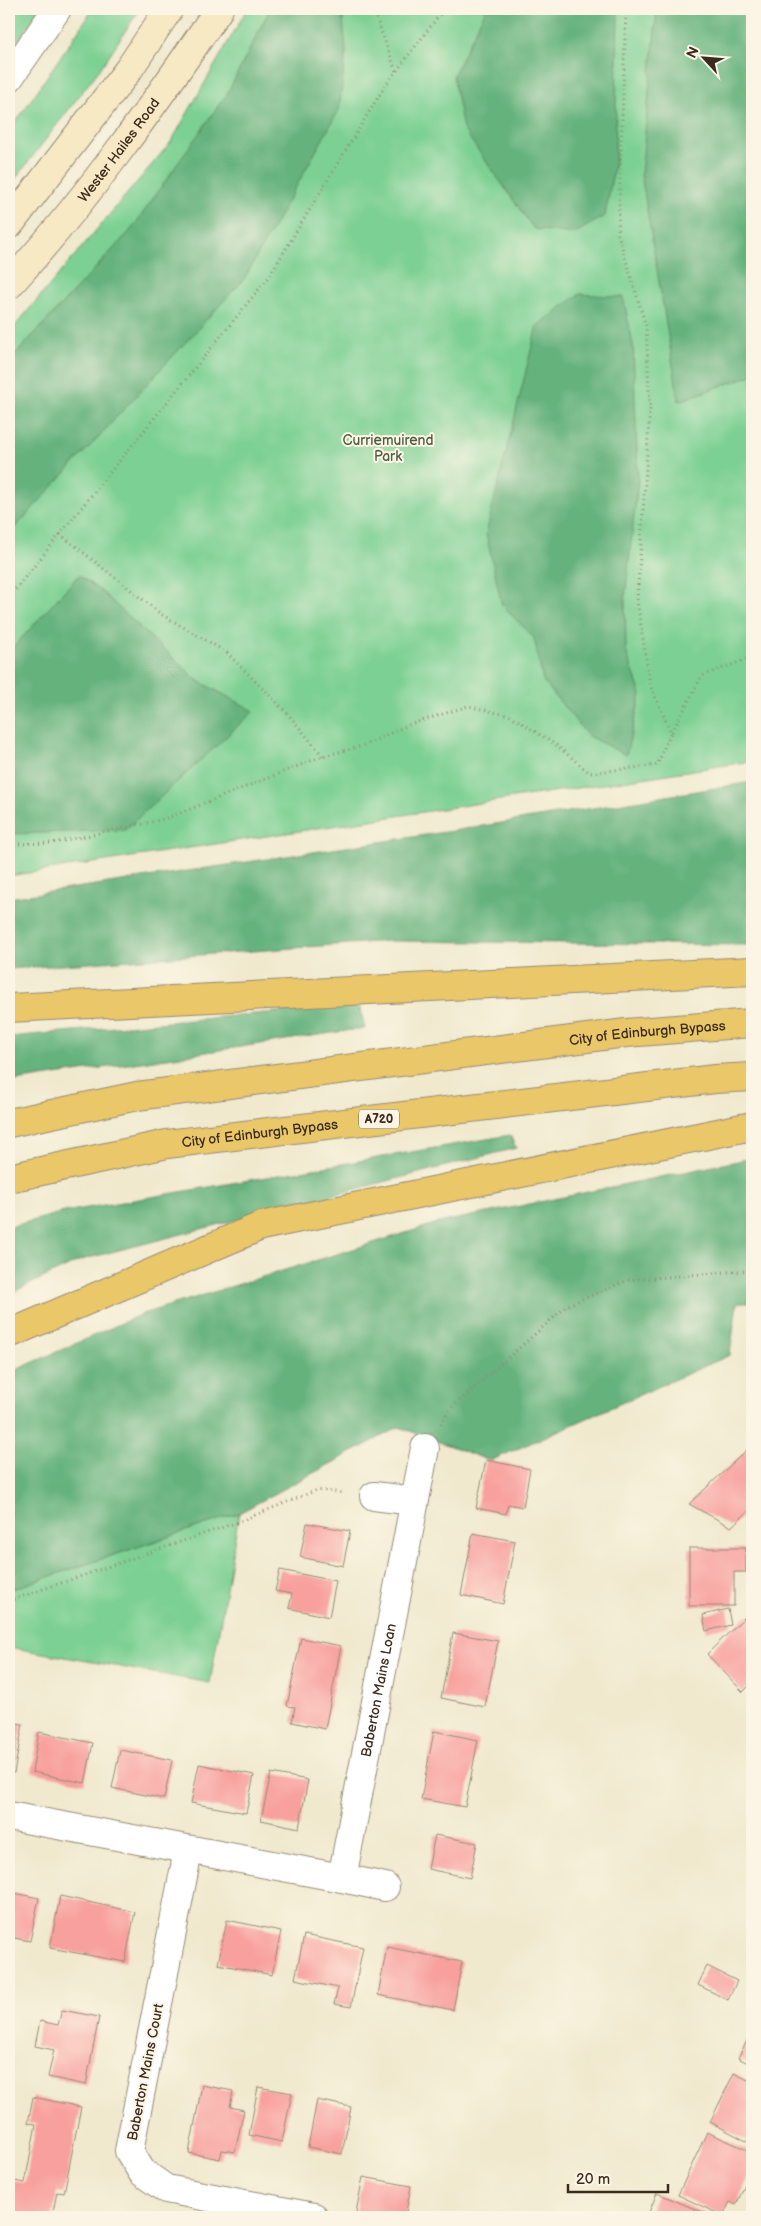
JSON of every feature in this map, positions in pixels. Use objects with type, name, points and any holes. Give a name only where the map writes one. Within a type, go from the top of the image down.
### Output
[{"type":"highway","points":[[9,1008],[752,971]]},
{"type":"highway","name":"City of Edinburgh Bypass","points":[[9,1123],[137,1096],[626,1033],[752,1023]]},
{"type":"highway","name":"City of Edinburgh Bypass","points":[[9,1178],[167,1144],[752,1076]]},
{"type":"highway","points":[[9,1334],[261,1226],[752,1126]]},
{"type":"main road","points":[[9,225],[129,69],[169,9]]},
{"type":"main road","name":"Wester Hailes Road","points":[[9,285],[54,234],[151,108],[219,9]]},
{"type":"street","points":[[9,78],[57,9]]},
{"type":"street","name":"Baberton Mains Loan","points":[[342,1878],[424,1448]]},
{"type":"street","points":[[374,1496],[414,1501]]},
{"type":"street","points":[[9,1816],[385,1887]]},
{"type":"street","name":"Baberton Mains Court","points":[[188,1851],[129,2151],[142,2172],[166,2189],[314,2217]]},
{"type":"path","points":[[372,9],[396,71]]},
{"type":"path","points":[[9,597],[268,278],[396,71],[444,9]]},
{"type":"path","points":[[626,9],[618,234],[646,326],[650,409],[637,600],[650,685],[671,732]]},
{"type":"path","points":[[60,534],[161,614],[226,652],[287,713],[323,756]]},
{"type":"path","points":[[9,844],[53,843],[165,819],[323,756],[363,746],[408,726],[468,706],[512,716],[556,745],[590,773],[657,765],[671,732],[702,676],[752,657]]},
{"type":"path","points":[[424,1448],[450,1409],[568,1305],[628,1280],[752,1270]]},
{"type":"path","points":[[9,1601],[238,1522],[317,1490],[374,1496]]},
{"type":"green space","points":[[9,9],[39,9],[9,54]]},
{"type":"green space","points":[[93,9],[140,9],[100,69],[9,187],[9,132]]},
{"type":"green space","name":"Curriemuirend Park","points":[[247,9],[752,9],[752,761],[9,876],[9,333],[171,142]]},
{"type":"green space","points":[[270,9],[342,9],[346,51],[339,110],[244,279],[9,534],[9,361],[131,230],[228,92]]},
{"type":"green space","points":[[486,9],[618,9],[615,161],[605,216],[573,234],[534,229],[463,129],[453,76]]},
{"type":"green space","points":[[657,9],[752,9],[752,375],[679,401],[641,174]]},
{"type":"green space","points":[[580,294],[623,297],[633,344],[638,480],[625,597],[626,651],[641,694],[626,755],[588,736],[543,681],[534,638],[502,605],[486,534],[537,326]]},
{"type":"green space","points":[[79,575],[103,593],[197,680],[254,711],[125,830],[9,834],[9,652]]},
{"type":"green space","points":[[752,782],[752,945],[389,941],[9,969],[9,898],[452,831]]},
{"type":"green space","points":[[359,1004],[365,1028],[9,1082],[9,1037]]},
{"type":"green space","points":[[510,1135],[516,1148],[81,1260],[9,1294],[9,1227],[64,1212]]},
{"type":"green space","points":[[752,1158],[752,1303],[737,1303],[730,1355],[490,1461],[399,1427],[239,1513],[9,1590],[9,1373],[142,1314],[438,1223]]},
{"type":"green space","points":[[239,1513],[210,1683],[9,1647],[9,1590]]},
{"type":"building","points":[[752,1445],[752,1508],[731,1527],[689,1504]]},
{"type":"building","points":[[486,1460],[530,1469],[523,1507],[508,1504],[506,1514],[476,1508]]},
{"type":"building","points":[[307,1523],[350,1531],[343,1566],[300,1557]]},
{"type":"building","points":[[473,1533],[515,1541],[503,1604],[461,1595]]},
{"type":"building","points":[[689,1548],[746,1548],[746,1572],[734,1572],[734,1606],[689,1606]]},
{"type":"building","points":[[280,1570],[336,1581],[329,1617],[289,1608],[292,1594],[275,1591]]},
{"type":"building","points":[[728,1609],[731,1625],[706,1631],[703,1615]]},
{"type":"building","points":[[748,1614],[752,1619],[752,1683],[743,1692],[707,1654]]},
{"type":"building","points":[[453,1633],[498,1641],[485,1707],[441,1698]]},
{"type":"building","points":[[301,1638],[341,1646],[325,1729],[292,1722],[295,1707],[287,1706]]},
{"type":"building","points":[[9,1722],[23,1724],[14,1773],[9,1772]]},
{"type":"building","points":[[434,1731],[478,1740],[465,1807],[421,1799]]},
{"type":"building","points":[[39,1732],[93,1743],[85,1783],[32,1772]]},
{"type":"building","points":[[120,1750],[172,1760],[164,1799],[112,1788]]},
{"type":"building","points":[[199,1764],[254,1775],[246,1813],[191,1803]]},
{"type":"building","points":[[271,1773],[308,1780],[299,1828],[261,1820]]},
{"type":"building","points":[[435,1835],[477,1843],[470,1878],[428,1869]]},
{"type":"building","points":[[9,1892],[39,1898],[30,1941],[9,1937]]},
{"type":"building","points":[[60,1896],[135,1912],[125,1962],[50,1948]]},
{"type":"building","points":[[227,1920],[281,1931],[272,1975],[218,1964]]},
{"type":"building","points":[[304,1935],[363,1947],[351,2007],[334,2004],[338,1988],[295,1979]]},
{"type":"building","points":[[387,1947],[462,1962],[453,2010],[378,1995]]},
{"type":"building","points":[[707,1966],[737,1981],[728,2000],[698,1985]]},
{"type":"building","points":[[62,2010],[99,2017],[86,2085],[48,2077],[54,2050],[35,2046],[40,2021],[58,2025]]},
{"type":"building","points":[[752,2031],[752,2065],[738,2058]]},
{"type":"building","points":[[734,2073],[752,2082],[752,2144],[710,2122]]},
{"type":"building","points":[[202,2085],[233,2091],[230,2107],[244,2110],[235,2152],[222,2150],[220,2159],[189,2153]]},
{"type":"building","points":[[258,2087],[292,2093],[282,2142],[249,2135]]},
{"type":"building","points":[[33,2097],[81,2107],[64,2193],[57,2192],[52,2217],[14,2217],[9,2216],[14,2181],[25,2183],[36,2124],[28,2123]]},
{"type":"building","points":[[317,2100],[351,2107],[342,2154],[308,2147]]},
{"type":"building","points":[[707,2132],[752,2152],[752,2170],[736,2205],[730,2202],[723,2216],[678,2195]]},
{"type":"building","points":[[363,2177],[411,2186],[405,2217],[385,2214],[385,2217],[355,2217]]},
{"type":"building","points":[[657,2193],[714,2217],[647,2217]]}]
